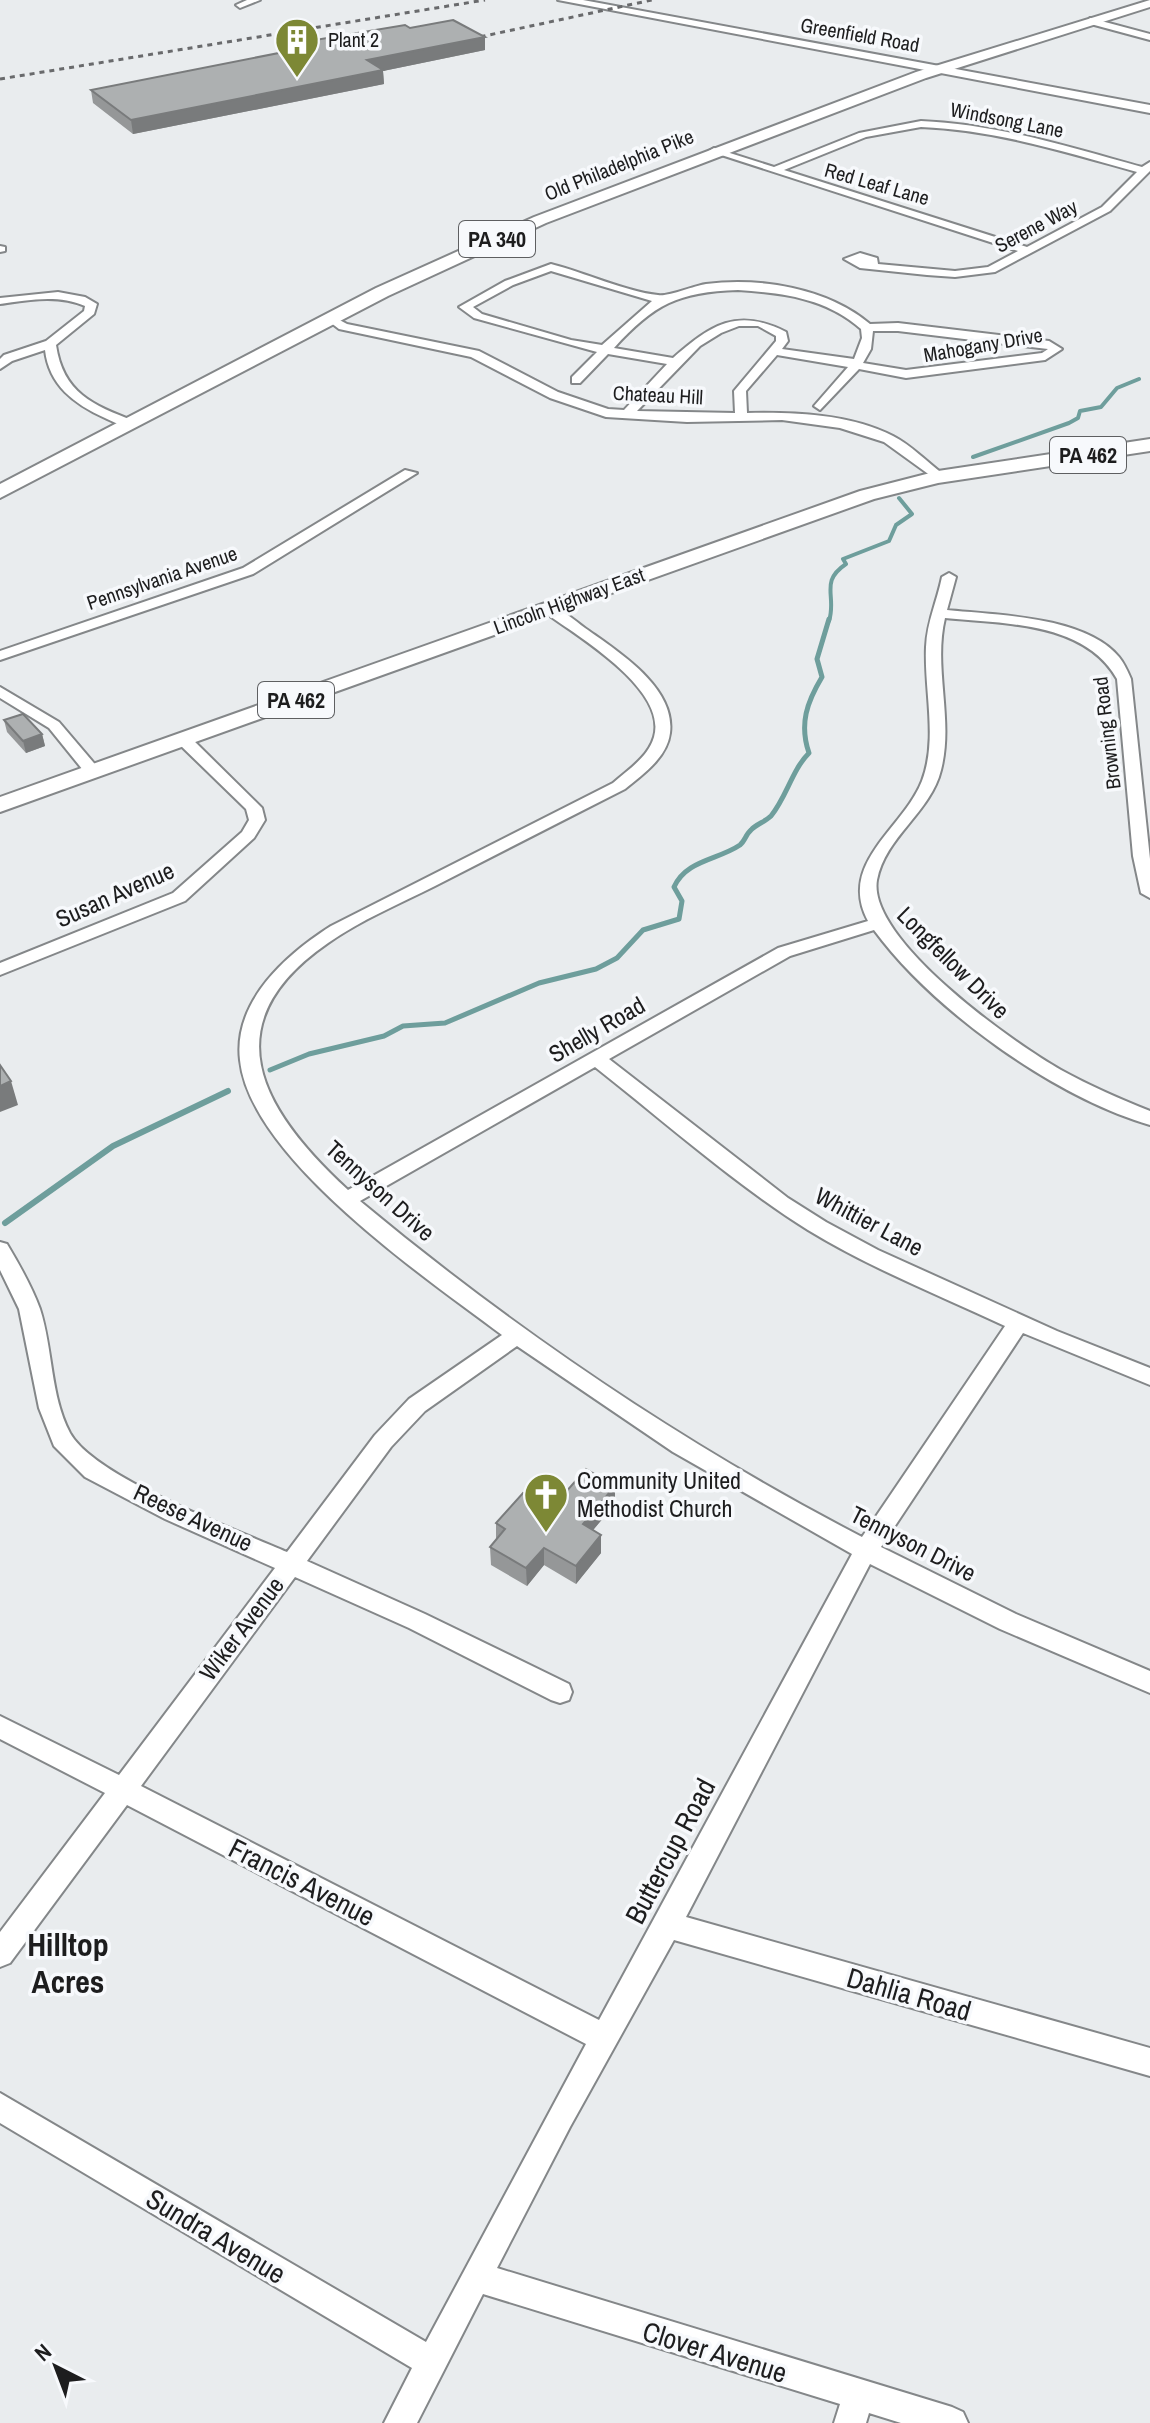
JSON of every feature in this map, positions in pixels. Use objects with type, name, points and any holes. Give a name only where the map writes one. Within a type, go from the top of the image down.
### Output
[{"type":"main road","name":"Greenfield Road","points":[[564,0],[1150,109]]},
{"type":"main road","name":"Old Philadelphia Pike","points":[[0,492],[453,258],[714,151],[937,70],[1150,3]]},
{"type":"main road","name":"Lincoln Highway East","points":[[0,805],[824,509],[931,479],[1150,445]]},
{"type":"street","points":[[240,5],[256,0]]},
{"type":"street","points":[[1090,21],[1150,37]]},
{"type":"street","name":"Windsong Lane","points":[[773,171],[881,130],[925,124],[1029,141],[1147,168]]},
{"type":"street","name":"Red Leaf Lane","points":[[714,151],[1029,251]]},
{"type":"street","name":"Serene Way","points":[[872,266],[974,273],[1002,265],[1106,209],[1147,168]]},
{"type":"street","points":[[679,363],[569,343],[478,316],[465,307],[509,283],[551,267],[661,300],[712,288],[762,288],[829,302],[867,328],[870,339],[853,366],[820,406]]},
{"type":"street","points":[[0,301],[43,296],[74,298],[91,304],[90,312],[50,344],[8,358],[0,365]]},
{"type":"street","points":[[576,380],[661,300]]},
{"type":"street","name":"Chateau Hill","points":[[332,319],[343,327],[475,354],[582,407],[626,416],[809,417],[869,433],[931,479]]},
{"type":"street","points":[[626,416],[710,332],[731,322],[746,320],[772,326],[782,334],[782,341],[740,391],[741,417]]},
{"type":"street","name":"Mahogany Drive","points":[[775,351],[895,374],[919,374],[1045,356],[1056,349],[1049,345],[898,327],[867,328]]},
{"type":"street","points":[[50,344],[53,371],[74,395],[101,412],[130,424]]},
{"type":"street","name":"Pennsylvania Avenue","points":[[0,656],[248,571],[410,473]]},
{"type":"street","name":"Longfellow Drive","points":[[949,577],[937,613],[933,646],[934,766],[925,790],[875,863],[869,878],[871,909],[878,924],[959,1010],[998,1041],[1083,1091],[1150,1118]]},
{"type":"street","name":"Tennyson Drive","points":[[549,609],[640,679],[658,700],[664,715],[657,749],[641,769],[619,786],[330,934],[289,966],[271,988],[250,1041],[250,1066],[259,1097],[284,1136],[348,1199],[515,1337],[715,1469],[989,1613],[1150,1682]]},
{"type":"street","name":"Browning Road","points":[[937,613],[1058,629],[1092,643],[1115,661],[1124,679],[1142,808],[1141,856],[1150,893]]},
{"type":"street","points":[[0,692],[54,725],[93,772]]},
{"type":"street","name":"Susan Avenue","points":[[0,969],[179,897],[248,835],[257,820],[254,808],[184,740]]},
{"type":"street","name":"Shelly Road","points":[[348,1199],[784,952],[845,931],[878,924]]},
{"type":"street","name":"Whittier Lane","points":[[596,1058],[781,1203],[819,1227],[871,1255],[1150,1377]]},
{"type":"street","name":"Reese Avenue","points":[[0,1249],[29,1309],[50,1408],[62,1440],[72,1454],[93,1471],[173,1512],[292,1563],[560,1692]]},
{"type":"street","name":"Buttercup Road","points":[[400,2423],[866,1550],[1019,1322]]},
{"type":"street","name":"Wiker Avenue","points":[[0,1954],[120,1789],[406,1415],[450,1380],[515,1337]]},
{"type":"street","name":"Francis Avenue","points":[[0,1727],[547,2006],[603,2038]]},
{"type":"street","name":"Dahlia Road","points":[[668,1925],[1150,2062]]},
{"type":"street","name":"Sundra Avenue","points":[[0,2107],[432,2363]]},
{"type":"street","name":"Clover Avenue","points":[[479,2278],[854,2410],[952,2423]]},
{"type":"building","points":[[453,20],[485,37],[367,60],[383,70],[131,120],[91,90],[299,49],[291,44]]},
{"type":"building","points":[[23,714],[42,734],[23,741],[4,720]]},
{"type":"building","points":[[0,1065],[11,1081],[0,1086]]},
{"type":"building","name":"Community United Methodist Church","points":[[586,1469],[615,1486],[583,1524],[601,1535],[576,1566],[544,1548],[526,1568],[490,1547],[505,1529],[496,1523],[523,1493],[551,1509]]},
{"type":"waterway","points":[[973,457],[1069,423],[1078,418],[1080,411],[1101,407],[1117,388],[1139,379]]},
{"type":"waterway","points":[[829,621],[831,583],[846,564],[843,559],[889,541],[896,525],[912,514],[899,498]]},
{"type":"waterway","points":[[270,1070],[309,1054],[384,1036],[403,1026],[445,1023],[539,983],[596,969],[617,958],[643,930],[679,919],[682,901],[674,887],[679,878],[694,866],[740,845],[753,828],[771,816],[809,753],[806,714],[822,677],[817,659],[829,619]]},
{"type":"waterway","points":[[5,1223],[113,1146],[228,1091]]},
{"type":"railway","points":[[0,79],[485,0]]},
{"type":"railway","points":[[461,41],[652,0]]},
{"type":"place","name":"Plant 2","points":[[297,79]]},
{"type":"place","name":"Community United Methodist Church","points":[[546,1534]]},
{"type":"district","name":"Hilltop Acres","points":[[68,1964]]}]
